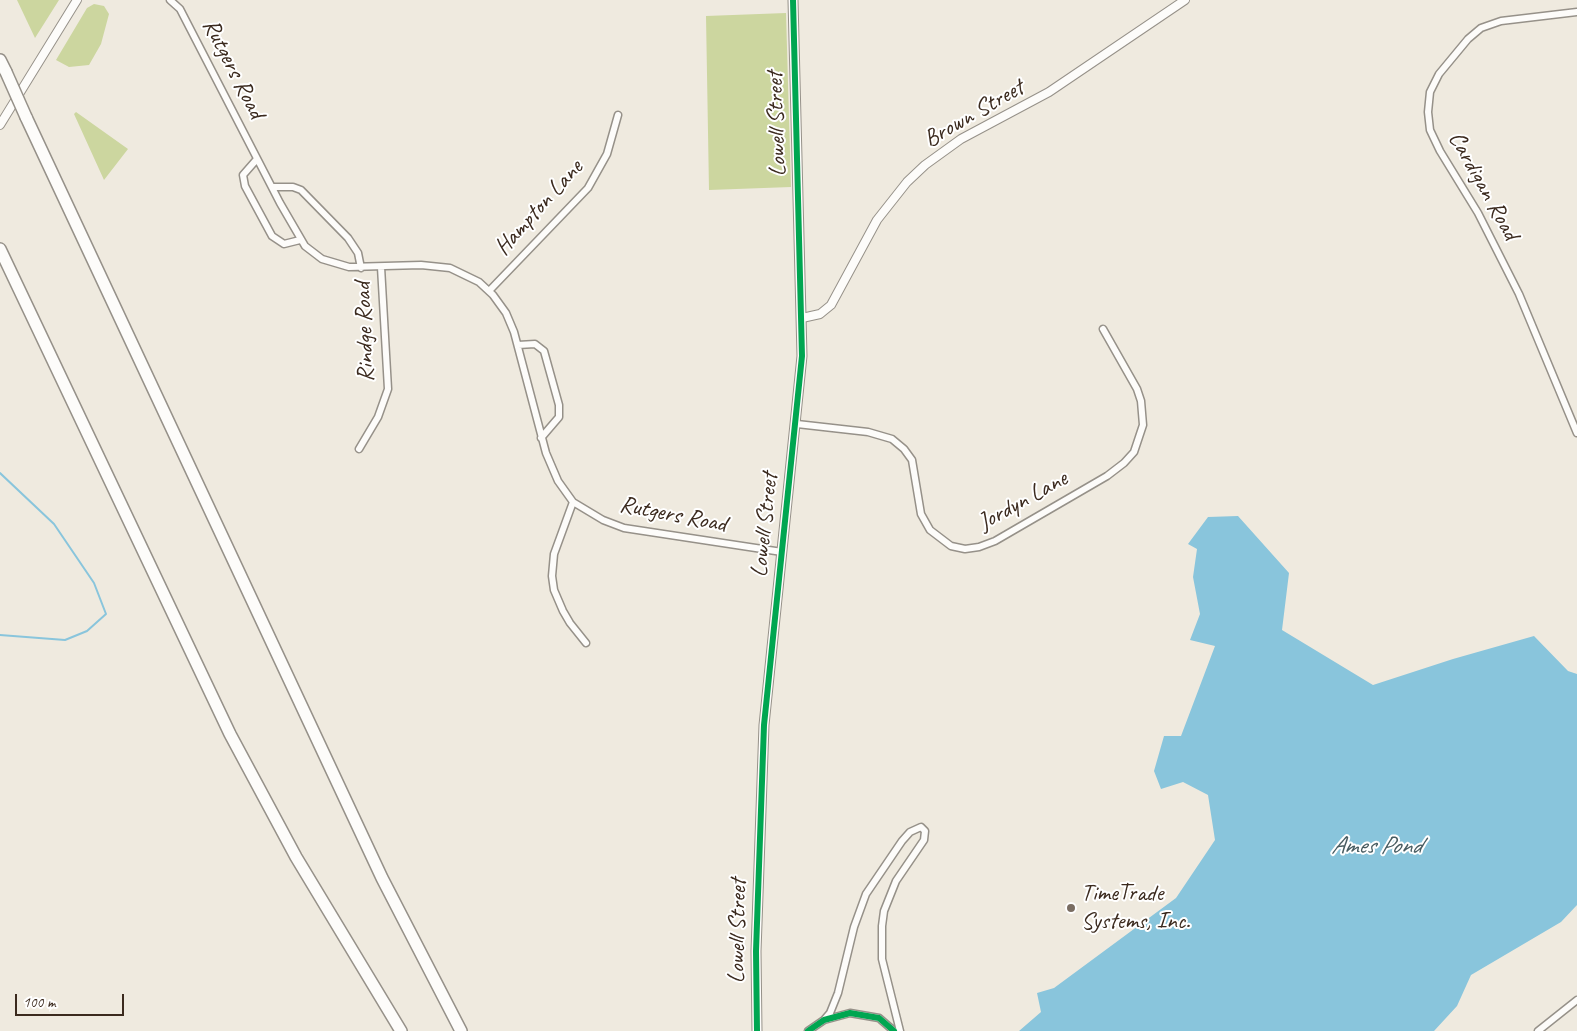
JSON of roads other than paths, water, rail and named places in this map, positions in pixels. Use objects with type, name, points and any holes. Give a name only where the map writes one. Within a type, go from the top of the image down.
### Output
[{"type":"highway","points":[[0,60],[382,878],[461,1031]]},
{"type":"highway","points":[[0,249],[230,734],[296,857],[401,1031]]},
{"type":"main road","name":"Lowell Street","points":[[757,1028],[756,951],[763,740],[802,370],[793,0]]},
{"type":"street","points":[[0,125],[77,0]]},
{"type":"street","name":"Rutgers Road","points":[[170,0],[180,9],[300,240],[312,252],[341,266],[361,268],[426,265],[450,268],[478,282],[506,313],[518,345],[541,438],[558,481],[573,502],[603,520],[624,528],[782,552]]},
{"type":"street","name":"Brown Street","points":[[802,318],[820,314],[831,305],[877,220],[907,182],[925,165],[961,139],[1049,92],[1185,0]]},
{"type":"street","name":"Cardigan Road","points":[[1577,12],[1502,21],[1481,28],[1468,39],[1439,74],[1430,92],[1428,112],[1430,130],[1440,151],[1478,213],[1519,294],[1577,433]]},
{"type":"street","name":"Hampton Lane","points":[[488,291],[591,183],[607,154],[618,115]]},
{"type":"street","points":[[257,159],[243,175],[244,186],[272,236],[284,244],[300,240]]},
{"type":"street","points":[[272,187],[293,187],[301,190],[348,238],[358,253],[361,268]]},
{"type":"street","name":"Rindge Road","points":[[359,449],[378,417],[388,389],[381,267]]},
{"type":"street","name":"Jordyn Lane","points":[[797,424],[868,432],[892,439],[904,449],[912,460],[921,514],[930,530],[938,538],[952,546],[970,549],[984,546],[1107,476],[1124,463],[1134,452],[1143,425],[1141,401],[1137,389],[1102,329]]},
{"type":"street","points":[[518,345],[535,344],[544,350],[559,405],[559,417],[541,438]]},
{"type":"street","points":[[573,502],[554,554],[552,580],[570,623],[586,643]]},
{"type":"street","points":[[808,1031],[815,1028],[830,1013],[838,993],[856,920],[874,879],[910,832],[921,827],[925,831],[924,840],[896,880],[884,911],[882,926],[882,959],[900,1031]]},
{"type":"street","points":[[1538,1031],[1577,1000]]},
{"type":"street","points":[[824,1020],[839,1014],[860,1013],[879,1018],[894,1031]]},
{"type":"water","name":"Ames Pond","points":[[1238,516],[1289,573],[1282,630],[1373,685],[1453,659],[1534,636],[1568,671],[1577,674],[1577,905],[1561,922],[1471,975],[1457,1006],[1434,1031],[1019,1031],[1041,1012],[1037,993],[1054,988],[1176,898],[1215,840],[1208,795],[1183,782],[1161,789],[1154,771],[1164,736],[1181,736],[1215,646],[1190,640],[1200,614],[1193,577],[1197,549],[1188,544],[1208,517]]},
{"type":"waterway","points":[[0,473],[54,524],[94,583],[106,614],[87,631],[65,640],[0,635]]},
{"type":"place","name":"TimeTrade Systems, Inc.","points":[[1071,908]]}]
